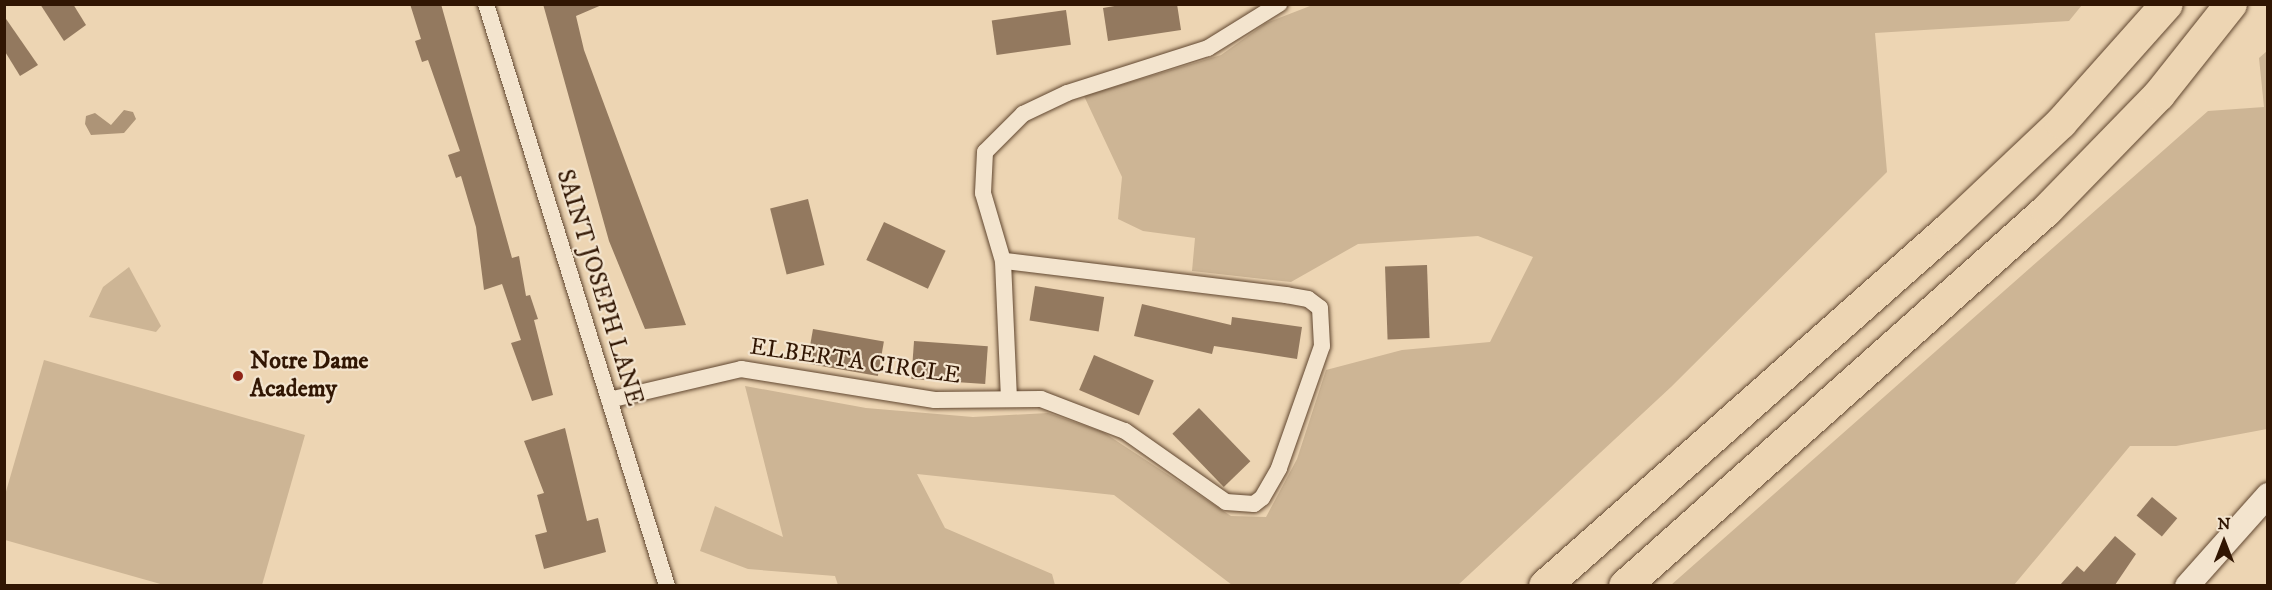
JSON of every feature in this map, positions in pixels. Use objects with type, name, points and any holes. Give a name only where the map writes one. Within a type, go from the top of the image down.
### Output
[{"type":"highway","points":[[1545,585],[1950,228],[2061,123],[2167,4]]},
{"type":"highway","points":[[1625,585],[2047,210],[2160,95],[2231,4]]},
{"type":"street","name":"SAINT JOSEPH LANE","points":[[486,4],[667,585]]},
{"type":"street","points":[[1009,399],[1003,261],[981,173],[985,152],[994,138],[1023,114],[1067,93],[1208,48],[1279,4]]},
{"type":"street","name":"ELBERTA CIRCLE","points":[[609,399],[741,369],[935,399],[1041,399],[1092,416],[1125,431],[1226,502],[1254,504],[1279,468],[1322,346],[1324,319],[1308,299],[1003,261]]},
{"type":"street","points":[[2187,585],[2268,495]]},
{"type":"shaded area","points":[[1340,4],[2082,5],[2069,21],[1875,33],[1887,172],[1671,387],[1458,585],[1232,585],[1114,495],[917,474],[945,528],[1052,574],[1055,585],[838,585],[835,576],[748,569],[700,551],[715,506],[783,537],[745,386],[866,408],[973,417],[1048,413],[1103,432],[1231,516],[1266,517],[1297,459],[1326,370],[1402,350],[1490,342],[1533,257],[1478,236],[1358,244],[1291,282],[1192,271],[1195,238],[1143,231],[1118,219],[1122,177],[1084,96],[1221,55],[1266,23],[1310,6]]},
{"type":"shaded area","points":[[2267,51],[2267,429],[2176,446],[2130,446],[2014,585],[1671,585],[2208,111],[2264,107],[2259,58]]},
{"type":"shaded area","points":[[124,110],[133,112],[136,119],[124,133],[91,135],[85,124],[86,116],[95,113],[111,125]]},
{"type":"shaded area","points":[[129,267],[161,326],[156,332],[89,317],[103,287]]},
{"type":"shaded area","points":[[44,360],[305,435],[262,585],[164,585],[5,540],[5,495]]},
{"type":"building","points":[[40,4],[73,4],[86,25],[64,41]]},
{"type":"building","points":[[410,4],[441,4],[512,258],[519,256],[526,296],[530,295],[538,319],[534,320],[553,395],[532,401],[511,343],[521,340],[502,284],[484,290],[476,227],[461,176],[456,178],[448,155],[460,151],[428,60],[422,62],[415,41],[421,39]]},
{"type":"building","points":[[543,4],[604,4],[576,16],[584,50],[686,325],[645,329],[609,241]]},
{"type":"building","points":[[1126,4],[1177,4],[1181,30],[1108,41],[1103,8]]},
{"type":"building","points":[[1066,10],[1071,45],[997,55],[992,20]]},
{"type":"building","points":[[4,16],[38,65],[20,76],[4,50]]},
{"type":"building","points":[[808,199],[824,265],[787,274],[770,208]]},
{"type":"building","points":[[884,222],[946,251],[928,289],[866,260]]},
{"type":"building","points":[[1427,265],[1430,338],[1388,339],[1385,266]]},
{"type":"building","points":[[1035,286],[1104,297],[1099,332],[1030,321]]},
{"type":"building","points":[[1142,304],[1231,325],[1232,317],[1302,327],[1297,359],[1214,346],[1212,354],[1134,336]]},
{"type":"building","points":[[813,329],[884,342],[878,376],[807,363]]},
{"type":"building","points":[[914,341],[988,346],[985,384],[911,379]]},
{"type":"building","points":[[1094,355],[1154,380],[1139,415],[1079,390]]},
{"type":"building","points":[[1199,408],[1250,461],[1224,487],[1172,434]]},
{"type":"building","points":[[565,428],[587,521],[598,518],[606,552],[544,569],[535,535],[547,532],[537,495],[544,493],[524,441]]},
{"type":"building","points":[[2152,497],[2177,518],[2162,537],[2137,515]]},
{"type":"building","points":[[2115,536],[2136,554],[2115,585],[2060,585],[2077,566],[2084,572]]},
{"type":"place","name":"Notre Dame Academy","points":[[238,376]]}]
